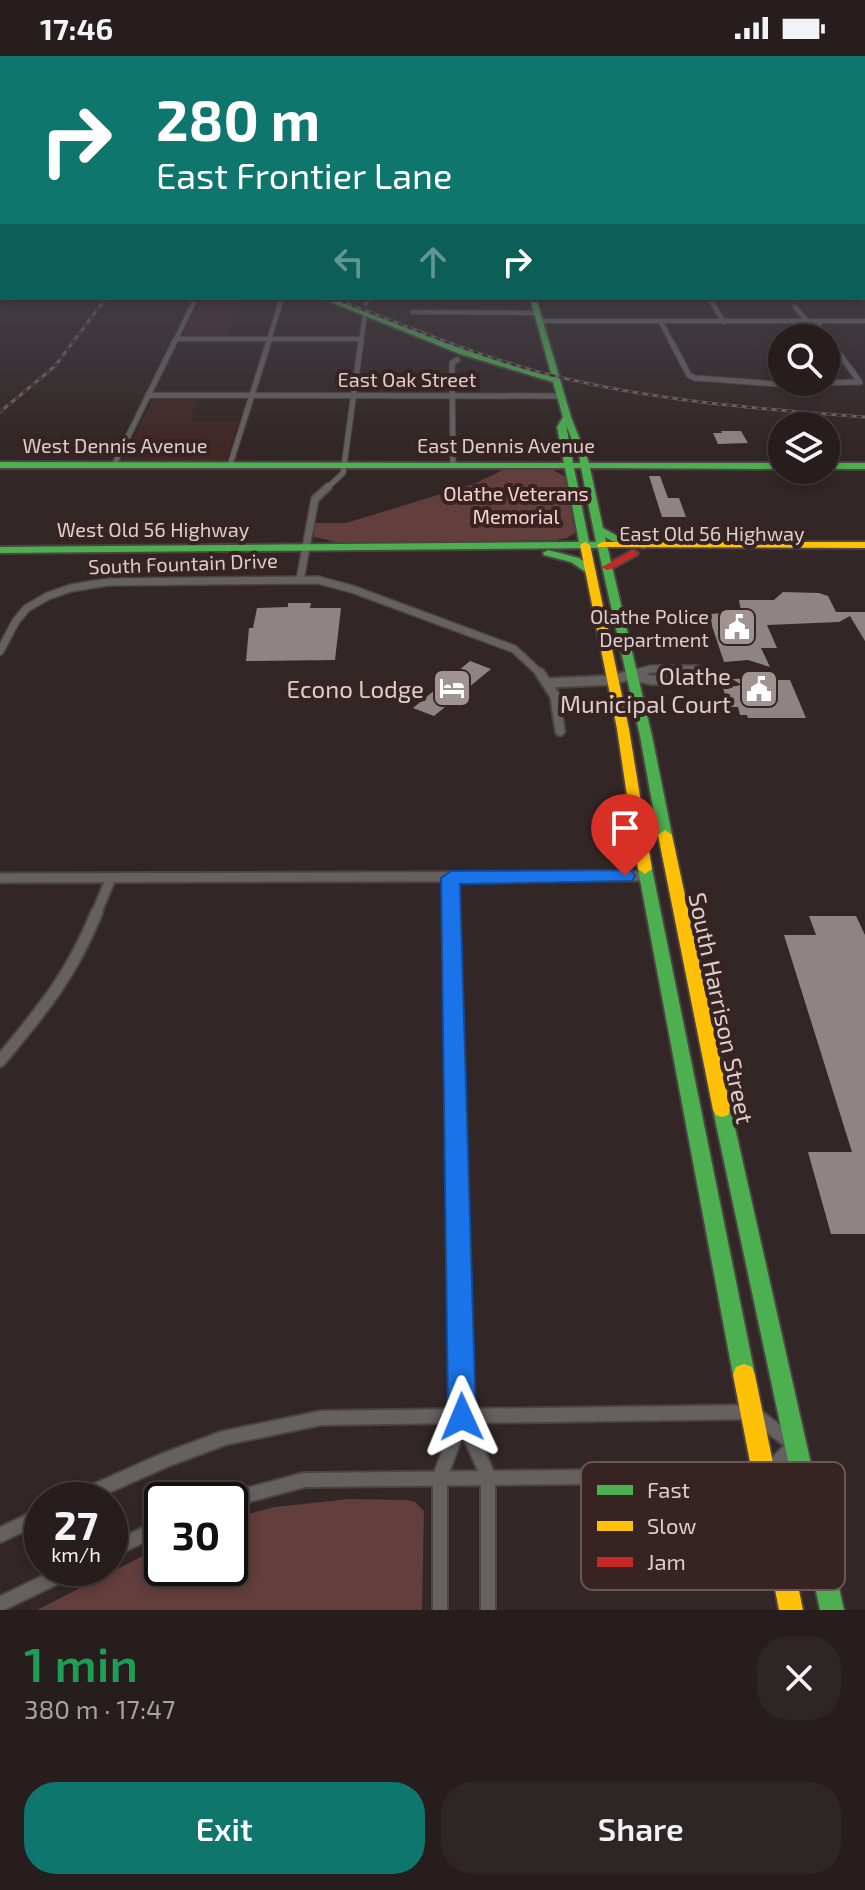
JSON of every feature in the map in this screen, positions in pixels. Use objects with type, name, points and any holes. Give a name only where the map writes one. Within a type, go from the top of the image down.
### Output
[{"type":"main road","points":[[339,301],[366,305],[463,352],[559,388]]},
{"type":"main road","name":"South Harrison Street","points":[[536,311],[567,417],[573,426],[585,543],[613,680],[646,876],[761,1462]]},
{"type":"main road","name":"West Dennis Avenue","points":[[0,465],[230,465]]},
{"type":"main road","name":"East Dennis Avenue","points":[[230,465],[768,466]]},
{"type":"main road","name":"South Harrison Street","points":[[577,466],[603,549],[632,675],[687,953],[799,1462]]},
{"type":"main road","points":[[840,466],[865,466]]},
{"type":"main road","name":"East Old 56 Highway","points":[[305,549],[445,554],[544,549],[585,543],[603,549],[865,545]]},
{"type":"main road","name":"West Old 56 Highway","points":[[0,550],[305,549]]},
{"type":"main road","points":[[544,549],[575,560],[591,571]]},
{"type":"main road","points":[[603,549],[638,549]]},
{"type":"main road","name":"East Old 56 Highway","points":[[638,549],[865,553]]},
{"type":"main road","name":"South Harrison Street","points":[[787,1590],[791,1610]]},
{"type":"main road","name":"South Harrison Street","points":[[828,1590],[832,1610]]},
{"type":"street","points":[[114,465],[195,301]]},
{"type":"street","points":[[230,465],[281,301]]},
{"type":"street","points":[[711,301],[724,322]]},
{"type":"street","points":[[300,580],[315,499],[340,478],[345,465],[366,305]]},
{"type":"street","points":[[795,307],[808,322]]},
{"type":"street","points":[[413,312],[536,311],[661,322],[865,321]]},
{"type":"street","points":[[661,322],[689,375],[700,379],[776,384],[842,385],[860,382],[819,327],[819,322]]},
{"type":"street","points":[[176,339],[361,339]]},
{"type":"street","points":[[453,465],[452,363],[457,360]]},
{"type":"street","name":"East Oak Street","points":[[148,395],[451,395],[559,388]]},
{"type":"street","name":"South Fountain Drive","points":[[0,651],[19,617],[31,606],[74,587],[108,582],[300,580],[335,583],[514,649],[548,683]]},
{"type":"street","points":[[560,731],[555,696],[548,683],[613,680],[651,669],[697,669]]},
{"type":"street","points":[[632,675],[651,680],[700,680]]},
{"type":"street","points":[[0,878],[646,876]]},
{"type":"street","points":[[0,1061],[61,986],[81,952],[111,878]]},
{"type":"street","points":[[440,1610],[440,1477],[462,1417],[451,878]]},
{"type":"street","points":[[114,1482],[180,1451],[255,1428],[290,1421],[351,1416],[751,1412],[795,1445],[777,1462]]},
{"type":"street","points":[[462,1417],[488,1476],[488,1610]]},
{"type":"street","points":[[248,1495],[304,1480],[581,1476]]},
{"type":"street","points":[[0,1535],[24,1524]]},
{"type":"street","points":[[0,1604],[38,1586]]},
{"type":"shaded area","points":[[200,301],[240,301],[225,337],[183,336]]},
{"type":"shaded area","points":[[154,397],[200,397],[191,422],[239,422],[227,459],[223,462],[124,461],[122,459]]},
{"type":"green space","name":"Olathe Veterans Memorial","points":[[509,467],[553,470],[568,478],[580,530],[556,540],[341,543],[314,537],[314,523],[346,523],[474,484]]},
{"type":"green space","points":[[349,1499],[415,1502],[424,1511],[422,1610],[37,1610],[84,1586],[128,1586],[128,1563],[144,1555],[144,1586],[248,1586],[248,1514],[275,1507]]},
{"type":"building","points":[[741,431],[748,443],[718,444],[713,433]]},
{"type":"building","points":[[649,476],[660,476],[668,498],[679,498],[686,517],[662,517]]},
{"type":"building","name":"Olathe Police Department","points":[[783,592],[819,593],[828,596],[836,612],[865,612],[865,641],[850,616],[839,622],[767,625],[777,648],[761,648],[770,667],[748,660],[724,662],[708,614],[741,612],[739,600],[774,600]]},
{"type":"building","points":[[288,603],[311,603],[310,608],[341,608],[335,660],[246,661],[249,628],[253,628],[257,608],[288,607]]},
{"type":"building","name":"Econo Lodge","points":[[470,661],[491,669],[434,716],[413,708]]},
{"type":"building","name":"Olathe Municipal Court","points":[[732,679],[790,680],[806,718],[748,718],[747,715],[740,715],[738,707],[729,707],[723,688],[742,685]]},
{"type":"building","points":[[809,916],[856,916],[865,935],[865,1234],[831,1234],[808,1152],[852,1152],[784,935],[816,935]]},
{"type":"railway","points":[[0,412],[55,366],[104,301]]},
{"type":"railway","points":[[339,301],[487,356],[579,382],[701,402],[865,417]]},
{"type":"traffic: fast","points":[[330,301],[463,352],[557,381]]},
{"type":"traffic: fast","points":[[534,301],[567,417],[584,459],[602,545]]},
{"type":"traffic: fast","points":[[567,417],[561,427],[585,545]]},
{"type":"traffic: fast","points":[[0,465],[768,466]]},
{"type":"traffic: fast","points":[[840,466],[865,466]]},
{"type":"traffic: fast","points":[[599,530],[616,539],[644,545]]},
{"type":"traffic: fast","points":[[0,550],[602,545],[646,736],[665,835]]},
{"type":"traffic: fast","points":[[548,553],[575,560],[591,571]]},
{"type":"traffic: fast","points":[[645,869],[744,1375]]},
{"type":"traffic: fast","points":[[722,1110],[799,1462]]},
{"type":"traffic: fast","points":[[828,1590],[832,1610]]},
{"type":"traffic: slow","points":[[585,545],[623,729],[645,869]]},
{"type":"traffic: slow","points":[[602,545],[865,545]]},
{"type":"traffic: slow","points":[[665,835],[722,1110]]},
{"type":"traffic: slow","points":[[744,1375],[761,1462]]},
{"type":"traffic: slow","points":[[787,1590],[791,1610]]},
{"type":"traffic: jam","points":[[607,567],[633,553]]},
{"type":"place","name":"Olathe Police Department","points":[[737,627]]},
{"type":"place","name":"Econo Lodge","points":[[452,688]]},
{"type":"place","name":"Olathe Municipal Court","points":[[759,689]]},
{"type":"route","points":[[462,1417],[451,878],[625,876]]}]
